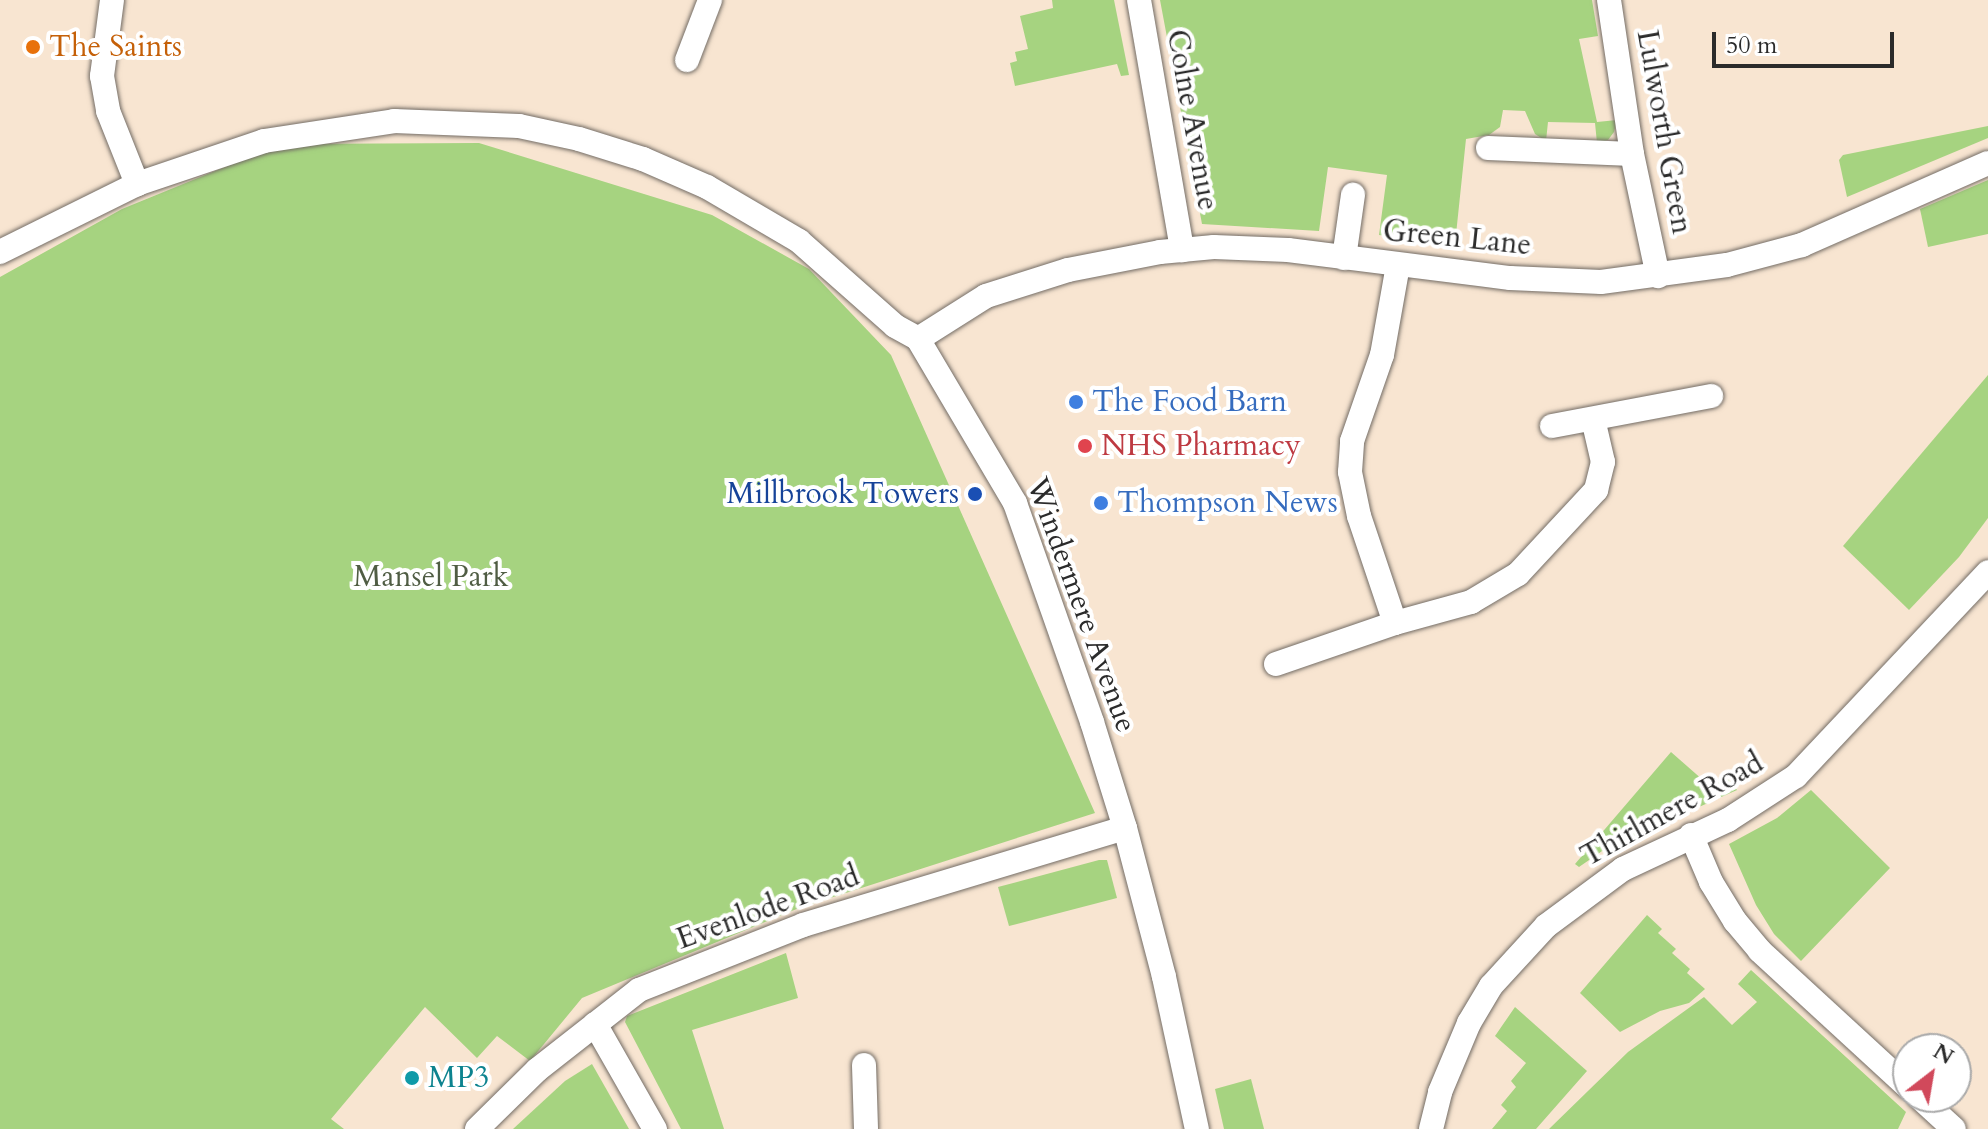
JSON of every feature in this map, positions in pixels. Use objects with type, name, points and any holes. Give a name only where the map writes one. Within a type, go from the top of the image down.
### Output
[{"type":"street","points":[[112,0],[102,76],[108,111],[137,184]]},
{"type":"street","points":[[687,60],[710,0]]},
{"type":"street","name":"Colne Avenue","points":[[1139,0],[1182,250]]},
{"type":"street","name":"Lulworth Green","points":[[1609,0],[1632,154],[1658,276]]},
{"type":"street","name":"Windermere Avenue","points":[[0,252],[137,184],[264,141],[394,121],[519,126],[643,159],[707,187],[799,241],[895,326],[918,339],[1015,503],[1092,722],[1125,828],[1164,977],[1197,1129]]},
{"type":"street","points":[[1488,148],[1632,154]]},
{"type":"street","name":"Green Lane","points":[[918,339],[986,296],[1068,270],[1214,247],[1288,250],[1540,280],[1601,282],[1727,265],[1802,245],[1988,163]]},
{"type":"street","points":[[1344,258],[1353,195]]},
{"type":"street","points":[[1395,623],[1359,516],[1350,472],[1352,441],[1382,355],[1398,265]]},
{"type":"street","points":[[1552,426],[1711,396]]},
{"type":"street","points":[[1276,664],[1395,623],[1471,602],[1518,574],[1596,490],[1603,462],[1593,419]]},
{"type":"street","name":"Thirlmere Road","points":[[1431,1129],[1440,1092],[1469,1023],[1491,986],[1513,960],[1578,900],[1623,869],[1757,804],[1796,776],[1988,572]]},
{"type":"street","name":"Evenlode Road","points":[[477,1129],[537,1070],[639,990],[803,925],[1125,828]]},
{"type":"street","points":[[1691,835],[1711,882],[1735,921],[1760,951],[1892,1072]]},
{"type":"street","points":[[595,1024],[655,1129]]},
{"type":"street","points":[[864,1065],[866,1129]]},
{"type":"street","points":[[1927,1113],[1954,1129]]},
{"type":"green space","points":[[1052,0],[1114,0],[1129,75],[1121,76],[1117,64],[1015,86],[1010,63],[1017,61],[1015,52],[1028,49],[1020,16],[1053,8]]},
{"type":"green space","points":[[1160,0],[1592,0],[1598,36],[1579,39],[1597,122],[1617,120],[1614,132],[1608,140],[1597,143],[1595,123],[1548,122],[1546,141],[1535,134],[1525,111],[1503,110],[1500,127],[1489,135],[1466,139],[1455,244],[1379,235],[1387,175],[1328,167],[1319,231],[1202,224]]},
{"type":"green space","points":[[1988,126],[1988,138],[1847,197],[1839,160],[1843,155]]},
{"type":"green space","name":"Mansel Park","points":[[479,143],[712,215],[809,269],[891,355],[1095,813],[799,908],[582,998],[530,1061],[497,1036],[477,1058],[425,1007],[331,1119],[344,1129],[0,1129],[0,277],[122,209],[281,144]]},
{"type":"green space","points":[[1988,180],[1988,234],[1928,247],[1920,209]]},
{"type":"green space","points":[[1988,375],[1988,518],[1959,557],[1909,610],[1843,546]]},
{"type":"green space","points":[[1671,752],[1712,788],[1724,774],[1737,790],[1605,849],[1579,867],[1575,864]]},
{"type":"green space","points":[[1811,790],[1890,868],[1801,961],[1774,934],[1756,905],[1729,844],[1777,818]]},
{"type":"green space","points":[[1107,860],[1117,898],[1009,926],[998,887]]},
{"type":"green space","points":[[1647,915],[1662,929],[1658,933],[1676,949],[1672,953],[1690,969],[1687,973],[1705,989],[1689,1003],[1660,1011],[1620,1032],[1580,993]]},
{"type":"green space","points":[[786,953],[798,998],[692,1030],[724,1129],[681,1129],[625,1022],[627,1016]]},
{"type":"green space","points":[[1751,970],[1892,1099],[1892,1113],[1906,1113],[1898,1129],[1549,1129],[1628,1052],[1704,997],[1732,1025],[1757,1002],[1738,984]]},
{"type":"green space","points":[[1515,1007],[1587,1071],[1536,1129],[1492,1129],[1507,1111],[1501,1105],[1516,1087],[1511,1081],[1526,1063],[1495,1036]]},
{"type":"green space","points":[[592,1064],[629,1129],[513,1129],[565,1081]]},
{"type":"green space","points":[[1251,1079],[1264,1129],[1224,1129],[1215,1089]]},
{"type":"place","name":"The Saints","points":[[33,47]]},
{"type":"place","name":"The Food Barn","points":[[1076,402]]},
{"type":"place","name":"NHS Pharmacy","points":[[1085,446]]},
{"type":"place","name":"Millbrook Towers","points":[[975,494]]},
{"type":"place","name":"Thompson News","points":[[1101,503]]},
{"type":"place","name":"MP3","points":[[412,1078]]}]
